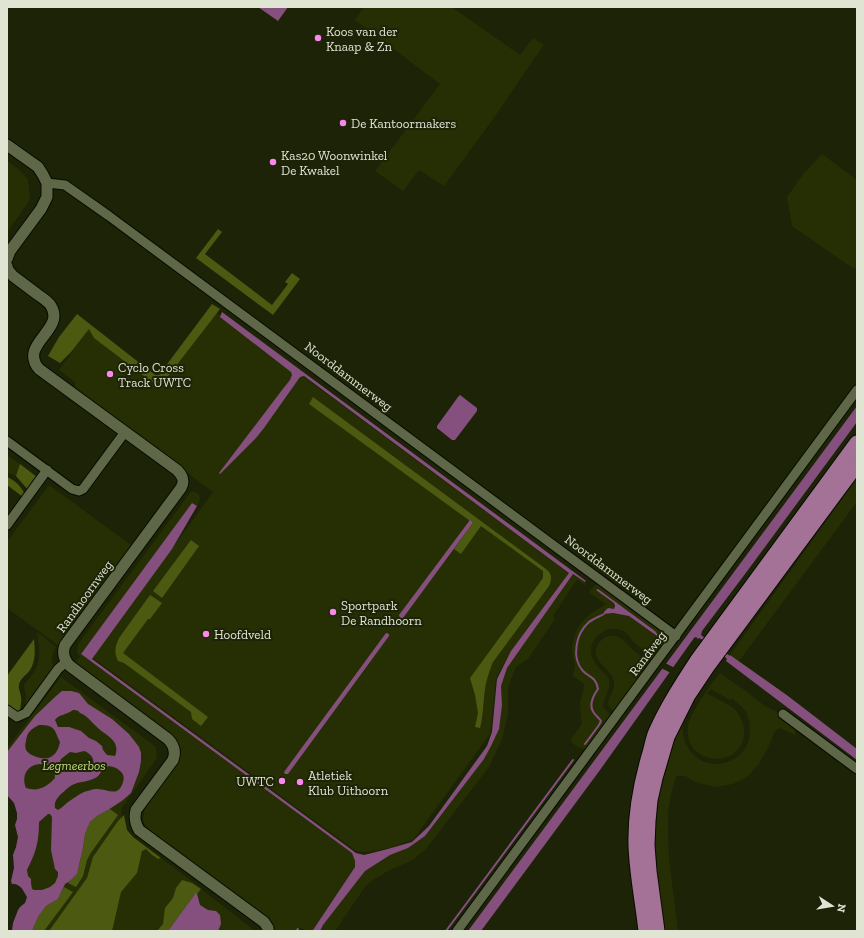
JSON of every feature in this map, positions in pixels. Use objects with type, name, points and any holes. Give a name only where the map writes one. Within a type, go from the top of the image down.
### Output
[{"type":"highway","points":[[646,931],[638,871],[636,845],[637,819],[643,774],[656,733],[678,689],[697,661],[857,443]]},
{"type":"highway","points":[[657,931],[649,871],[647,845],[648,821],[653,785],[667,736],[688,695],[706,668],[857,464]]},
{"type":"street","points":[[7,145],[38,167],[47,183],[47,195],[42,209],[10,251],[7,259]]},
{"type":"street","name":"Noorddammerweg","points":[[47,183],[65,185],[109,216],[676,636]]},
{"type":"street","name":"Randhoornweg","points":[[7,266],[8,270],[13,276],[46,300],[53,309],[53,323],[34,350],[34,357],[39,369],[179,472],[183,478],[183,485],[66,644],[64,653],[66,662]]},
{"type":"street","name":"Randweg","points":[[457,931],[857,390]]},
{"type":"street","points":[[7,441],[76,491],[79,491],[83,489],[125,432]]},
{"type":"street","points":[[7,525],[47,470]]},
{"type":"street","points":[[7,710],[17,717],[26,713],[58,669],[66,662],[168,739],[173,745],[175,754],[173,760],[136,810],[135,821],[139,830],[264,922],[268,928],[268,931]]},
{"type":"street","points":[[783,714],[857,769]]},
{"type":"green space","points":[[364,7],[452,7],[520,55],[533,38],[544,45],[496,115],[444,186],[419,170],[403,191],[375,171],[440,84],[355,20]]},
{"type":"green space","points":[[822,154],[857,180],[857,265],[854,269],[792,226],[787,197],[804,173]]},
{"type":"green space","points":[[7,161],[28,179],[30,200],[7,232]]},
{"type":"green space","points":[[218,229],[222,232],[205,254],[272,305],[288,284],[285,282],[292,273],[300,279],[273,315],[196,258]]},
{"type":"green space","points":[[212,304],[220,309],[169,375],[160,382],[152,382],[94,338],[89,329],[72,351],[60,363],[48,356],[59,337],[77,314],[155,375],[159,375]]},
{"type":"green space","name":"Sportpark De Randhoorn","points":[[213,310],[569,573],[511,651],[496,678],[490,734],[413,840],[385,849],[367,852],[356,851],[93,658],[213,492],[74,387],[76,383],[59,370],[89,329],[161,378]]},
{"type":"green space","points":[[313,397],[549,572],[551,579],[549,586],[493,662],[486,683],[480,728],[475,727],[478,713],[470,678],[543,578],[543,571],[481,526],[461,554],[454,549],[472,524],[472,521],[309,404]]},
{"type":"green space","points":[[7,455],[20,464],[16,476],[7,472]]},
{"type":"green space","points":[[20,464],[37,477],[28,490],[16,476]]},
{"type":"green space","points":[[7,477],[20,486],[25,495],[23,497],[7,485]]},
{"type":"green space","points":[[857,478],[857,502],[739,661],[730,655]]},
{"type":"green space","points":[[49,485],[131,545],[58,645],[7,608],[7,542]]},
{"type":"green space","points":[[193,491],[199,494],[200,500],[197,506],[192,503],[81,654],[352,853],[355,861],[355,867],[313,930],[307,931],[299,927],[299,931],[273,931],[151,832],[143,820],[145,806],[180,749],[179,744],[174,738],[75,663],[80,656],[77,653],[78,644]]},
{"type":"green space","points":[[191,540],[199,546],[162,598],[153,591]]},
{"type":"green space","points":[[573,574],[585,582],[586,586],[578,580],[576,581],[553,616],[555,619],[528,659],[516,667],[508,687],[508,714],[502,739],[489,767],[426,849],[413,860],[388,871],[365,887],[335,931],[320,931],[365,871],[390,855],[408,848],[425,836],[484,759],[502,705],[501,686],[507,668]]},
{"type":"green space","points":[[597,584],[665,631],[667,639],[666,644],[614,712],[609,706],[608,701],[614,682],[609,672],[601,664],[596,655],[596,649],[599,643],[606,637],[617,636],[649,662],[654,656],[641,649],[625,632],[618,629],[607,630],[594,640],[591,648],[592,656],[609,680],[609,688],[603,707],[611,715],[589,747],[584,748],[574,745],[570,741],[582,723],[580,703],[584,689],[584,684],[573,676],[575,663],[572,651],[575,634],[582,622],[606,604],[589,593]],"holes":[[[598,589],[655,631],[656,636],[629,616],[613,613],[604,614],[614,609],[614,603],[596,590]]]},
{"type":"green space","points":[[150,595],[162,603],[123,653],[208,717],[201,726],[192,719],[191,712],[124,663],[118,661],[116,650],[119,638]]},
{"type":"green space","points":[[37,632],[56,647],[52,658],[52,663],[55,669],[24,712],[26,697],[24,685],[37,668],[39,658]]},
{"type":"green space","points":[[34,639],[35,651],[33,663],[30,670],[21,680],[19,685],[21,696],[20,713],[7,707],[7,676]]},
{"type":"green space","points":[[720,673],[765,706],[783,715],[795,727],[795,735],[780,728],[775,731],[759,764],[747,777],[733,784],[716,787],[698,783],[685,776],[676,776],[668,813],[668,837],[669,858],[678,931],[661,931],[653,859],[654,820],[658,789],[674,738],[685,717],[683,734],[689,749],[697,758],[716,764],[727,762],[736,758],[743,751],[748,741],[750,726],[745,710],[733,699],[730,700],[711,689],[707,693],[737,711],[743,723],[744,730],[742,744],[735,753],[725,758],[714,759],[703,756],[694,749],[688,739],[688,725],[690,719],[697,706]]},
{"type":"green space","name":"Legmeerbos","points":[[61,677],[156,747],[157,758],[121,809],[122,823],[128,836],[146,848],[151,855],[158,859],[161,858],[201,888],[254,931],[21,931],[33,908],[17,857],[24,814],[7,788],[7,748]]},
{"type":"green space","points":[[110,809],[118,815],[90,854],[83,876],[76,887],[68,883],[77,874],[85,834],[90,822],[97,816]]},
{"type":"green space","points":[[124,815],[127,830],[133,837],[161,858],[158,859],[146,849],[142,851],[137,873],[121,892],[112,931],[49,931],[87,878],[93,857],[118,821]]},
{"type":"green space","points":[[182,880],[192,883],[201,889],[197,894],[195,894],[168,931],[157,931],[163,924],[165,908],[173,898],[176,888]]},
{"type":"green space","points":[[64,887],[73,892],[44,931],[32,931],[38,917],[46,906],[58,899]]},
{"type":"shaded area","points":[[258,7],[288,7],[278,21]]},
{"type":"shaded area","points":[[222,312],[586,581],[585,582],[573,574],[507,668],[501,686],[502,705],[499,729],[484,759],[425,836],[408,848],[390,855],[365,871],[320,931],[309,931],[313,930],[355,867],[355,861],[352,853],[81,654],[192,503],[197,506],[172,549],[92,659],[356,853],[364,855],[412,842],[429,826],[487,746],[492,732],[497,679],[511,651],[569,573],[304,376],[300,377],[256,438],[220,474],[219,473],[290,380],[292,375],[291,372],[220,317]]},
{"type":"shaded area","points":[[460,395],[477,408],[477,411],[455,440],[452,440],[437,428],[437,426]]},
{"type":"shaded area","points":[[857,406],[857,422],[702,631],[701,635],[705,638],[703,640],[696,637],[694,638],[600,770],[481,931],[468,931]]},
{"type":"shaded area","points":[[470,520],[472,521],[472,524],[403,618],[400,618],[399,615]]},
{"type":"shaded area","points":[[598,589],[655,631],[658,635],[657,636],[629,616],[613,613],[604,614],[608,608],[614,609],[615,606],[614,603],[596,590]]},
{"type":"shaded area","points":[[386,633],[389,634],[389,636],[288,774],[285,774],[284,772]]},
{"type":"shaded area","points":[[726,653],[788,696],[857,749],[857,760],[726,661],[727,659],[724,656]]},
{"type":"shaded area","points":[[62,691],[79,693],[88,704],[112,719],[129,734],[139,747],[141,753],[139,772],[131,793],[90,822],[85,834],[77,874],[65,884],[58,899],[46,906],[38,917],[32,931],[12,931],[13,923],[18,910],[25,903],[27,897],[21,888],[15,884],[12,884],[11,881],[14,868],[13,855],[18,837],[15,825],[17,813],[14,803],[7,795],[7,752],[35,716]],"holes":[[[76,710],[83,714],[112,739],[116,746],[115,756],[107,755],[102,746],[81,731],[69,727],[58,727],[55,720]],[[39,725],[45,725],[54,729],[60,742],[57,751],[51,757],[39,758],[26,750],[25,744],[27,735]],[[84,751],[90,754],[93,758],[93,766],[91,769],[85,772],[64,771],[61,769],[61,759],[70,752],[76,753]],[[40,764],[49,766],[53,770],[55,778],[42,788],[26,788],[24,779],[26,772],[35,765]],[[109,766],[113,767],[122,773],[123,781],[118,790],[112,792],[100,789],[90,790],[80,794],[58,810],[55,808],[57,799],[68,788],[98,776],[105,768]],[[50,814],[52,817],[51,850],[58,876],[55,883],[50,887],[42,890],[34,890],[32,889],[31,879],[28,876],[27,870],[33,858],[38,841],[39,822]]]},
{"type":"shaded area","points":[[196,893],[200,905],[208,910],[216,911],[220,915],[221,924],[218,931],[168,931],[195,894]]},
{"type":"pier","points":[[665,663],[675,668],[671,673],[661,668]]},
{"type":"waterway","points":[[585,744],[601,721],[591,707],[593,698],[598,689],[597,685],[596,682],[579,666],[576,646],[580,633],[588,623],[604,614]]},
{"type":"waterway","points":[[446,931],[573,760]]},
{"type":"place","name":"Koos van der Knaap & Zn","points":[[318,38]]},
{"type":"place","name":"De Kantoormakers","points":[[343,123]]},
{"type":"place","name":"Kas20 Woonwinkel De Kwakel","points":[[273,162]]},
{"type":"place","name":"Cyclo Cross Track UWTC","points":[[110,374]]},
{"type":"place","name":"Sportpark De Randhoorn","points":[[333,612]]},
{"type":"place","name":"Hoofdveld","points":[[206,634]]},
{"type":"place","name":"UWTC","points":[[282,781]]},
{"type":"place","name":"Atletiek Klub Uithoorn","points":[[300,782]]}]
